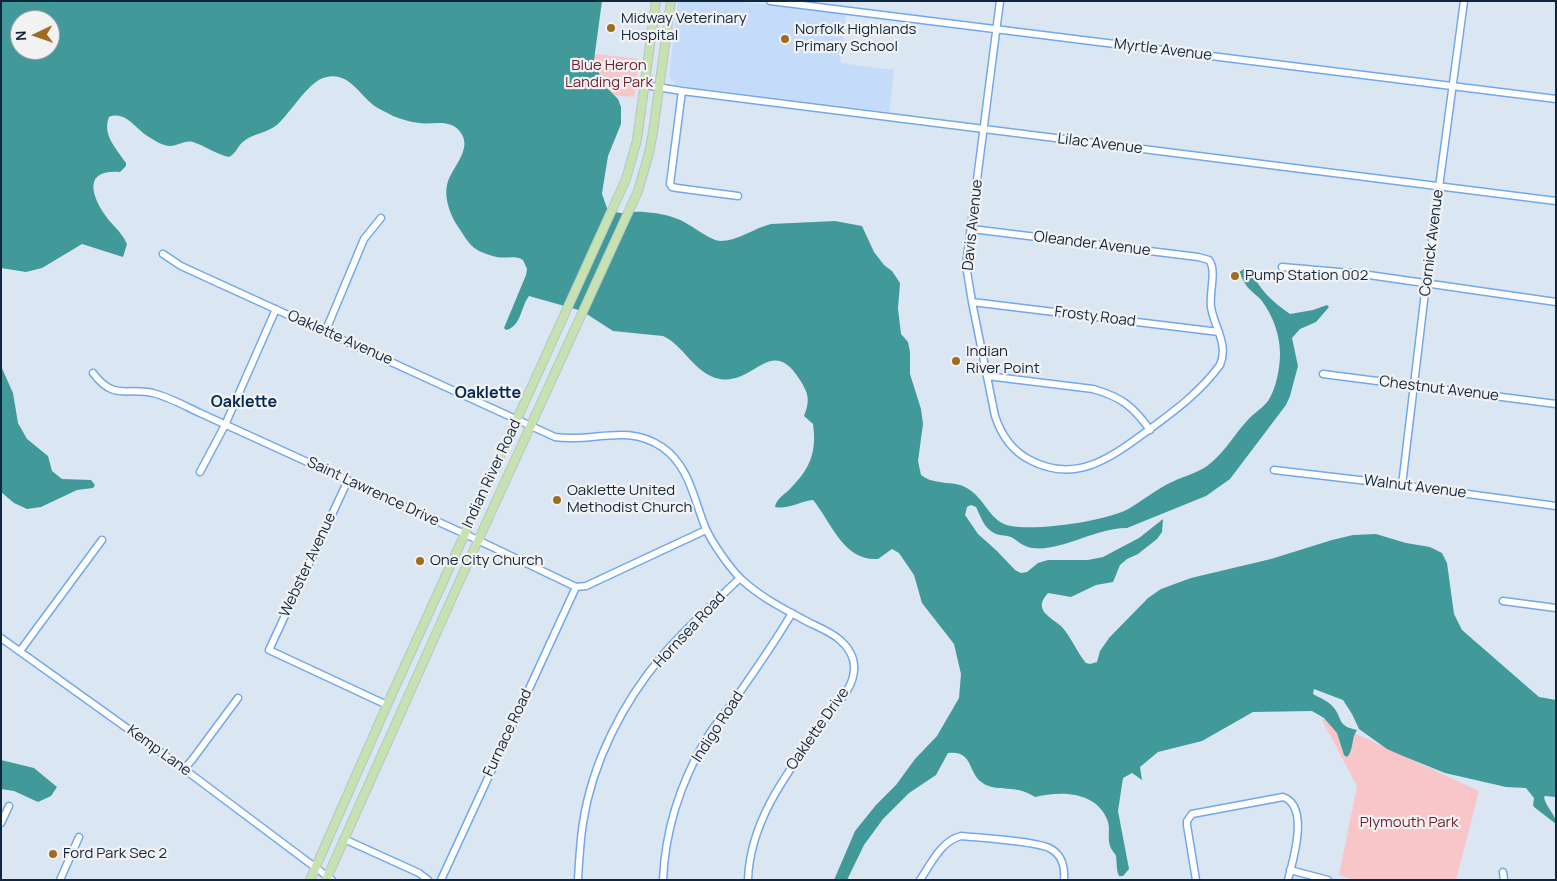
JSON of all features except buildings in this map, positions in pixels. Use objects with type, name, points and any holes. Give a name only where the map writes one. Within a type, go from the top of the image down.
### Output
[{"type":"main road","name":"Indian River Road","points":[[310,880],[386,705],[629,171],[637,140],[656,1]]},
{"type":"main road","name":"Indian River Road","points":[[329,879],[344,839],[642,177],[649,153],[660,87],[671,1]]},
{"type":"street","name":"Myrtle Avenue","points":[[770,1],[1556,99]]},
{"type":"street","name":"Davis Avenue","points":[[1000,1],[966,265],[995,416],[1002,432],[1017,451],[1040,465],[1064,470],[1090,466],[1120,452],[1189,400],[1220,364],[1224,352],[1211,307],[1210,291],[1213,269],[1211,262]]},
{"type":"street","name":"Cornick Avenue","points":[[1402,485],[1426,284],[1464,1]]},
{"type":"street","name":"Lilac Avenue","points":[[645,84],[682,91],[984,130],[1556,201]]},
{"type":"street","points":[[682,91],[670,184],[672,187],[677,188],[738,196]]},
{"type":"street","points":[[326,330],[364,239],[381,218]]},
{"type":"street","name":"Oleander Avenue","points":[[972,229],[1198,257],[1211,262]]},
{"type":"street","name":"Oaklette Avenue","points":[[163,254],[181,266],[326,330],[517,420]]},
{"type":"street","points":[[1282,267],[1328,270],[1556,302]]},
{"type":"street","name":"Frosty Road","points":[[972,302],[1219,332]]},
{"type":"street","points":[[200,472],[225,425],[276,309]]},
{"type":"street","name":"Saint Lawrence Drive","points":[[93,373],[106,388],[117,391],[155,394],[479,540],[576,587]]},
{"type":"street","name":"Chestnut Avenue","points":[[1323,374],[1556,404]]},
{"type":"street","points":[[987,376],[1093,389],[1106,393],[1133,408],[1150,430]]},
{"type":"street","name":"Oaklette Drive","points":[[517,420],[556,437],[571,439],[619,434],[634,435],[656,443],[670,453],[684,472],[706,530],[740,578],[762,596],[840,640],[852,656],[854,671],[848,690],[788,772],[764,814],[756,836],[748,880]]},
{"type":"street","name":"Walnut Avenue","points":[[1274,470],[1556,506]]},
{"type":"street","name":"Webster Avenue","points":[[348,480],[269,650],[386,705]]},
{"type":"street","points":[[576,587],[586,586],[706,530]]},
{"type":"street","points":[[20,651],[102,540]]},
{"type":"street","name":"Hornsea Road","points":[[578,880],[580,846],[588,799],[599,764],[620,717],[662,656],[740,578]]},
{"type":"street","name":"Furnace Road","points":[[441,880],[576,587]]},
{"type":"street","points":[[1503,601],[1556,608]]},
{"type":"street","name":"Indigo Road","points":[[663,880],[665,851],[669,832],[676,805],[689,772],[711,733],[775,642],[792,613]]},
{"type":"street","name":"Kemp Lane","points":[[1,638],[184,769],[316,867],[329,879]]},
{"type":"street","points":[[184,769],[238,698]]},
{"type":"street","points":[[1196,880],[1186,825],[1192,814],[1283,797],[1290,800],[1297,817],[1298,838],[1288,880]]},
{"type":"street","points":[[1,823],[9,806]]},
{"type":"street","points":[[920,880],[947,843],[953,838],[960,836],[1035,844],[1052,849],[1063,863],[1065,870],[1064,880]]},
{"type":"street","points":[[60,880],[79,837]]},
{"type":"street","points":[[344,839],[419,873],[428,880]]},
{"type":"street","points":[[1290,870],[1328,880]]},
{"type":"street","points":[[1503,872],[1504,880]]},
{"type":"shaded area","points":[[1,1],[602,1],[594,60],[603,84],[618,99],[621,107],[621,124],[608,156],[602,194],[607,208],[622,213],[646,212],[670,216],[686,223],[710,238],[720,241],[740,237],[771,224],[835,221],[862,226],[874,252],[884,265],[892,271],[900,283],[898,309],[901,334],[908,342],[910,374],[921,409],[923,424],[918,461],[921,475],[933,481],[965,487],[976,495],[998,521],[1004,524],[1023,527],[1054,526],[1090,521],[1120,513],[1166,485],[1203,469],[1222,453],[1248,419],[1268,401],[1275,385],[1279,366],[1279,340],[1273,319],[1262,301],[1244,282],[1239,272],[1244,269],[1249,270],[1267,295],[1290,314],[1313,310],[1327,305],[1329,307],[1316,322],[1300,329],[1292,338],[1298,366],[1286,405],[1230,479],[1206,496],[1127,528],[1102,532],[1051,547],[1039,548],[1028,547],[1011,537],[992,532],[983,522],[976,507],[971,505],[967,507],[965,515],[978,534],[1015,570],[1021,573],[1027,572],[1038,563],[1048,560],[1088,560],[1103,557],[1139,538],[1163,519],[1162,532],[1157,539],[1120,565],[1113,582],[1096,585],[1071,597],[1048,593],[1044,599],[1042,607],[1045,613],[1062,627],[1086,663],[1090,664],[1097,662],[1100,651],[1109,638],[1148,598],[1161,589],[1191,578],[1271,559],[1353,535],[1376,534],[1406,543],[1430,547],[1442,553],[1447,563],[1454,614],[1462,630],[1539,697],[1556,700],[1556,797],[1544,797],[1556,820],[1556,824],[1534,807],[1534,798],[1526,788],[1506,787],[1445,773],[1387,749],[1359,729],[1343,700],[1314,689],[1313,694],[1332,706],[1343,724],[1357,730],[1351,751],[1347,757],[1344,755],[1337,733],[1324,718],[1312,711],[1253,712],[1202,741],[1158,752],[1140,767],[1142,780],[1132,773],[1123,778],[1118,811],[1129,869],[1123,876],[1119,876],[1116,856],[1110,846],[1107,819],[1094,803],[1076,795],[1055,794],[1035,797],[1020,790],[990,787],[976,777],[966,758],[956,753],[948,753],[936,775],[909,793],[883,819],[864,845],[847,880],[834,880],[855,831],[876,805],[896,785],[915,759],[937,736],[959,698],[961,674],[954,644],[922,603],[914,575],[899,553],[892,549],[878,559],[866,558],[856,554],[839,539],[813,500],[780,508],[775,507],[778,500],[807,468],[814,444],[813,424],[804,416],[808,402],[807,394],[800,380],[790,367],[780,361],[771,361],[732,379],[720,379],[704,372],[677,346],[663,336],[613,331],[582,311],[529,296],[518,321],[506,330],[504,328],[527,269],[523,260],[514,257],[495,256],[476,249],[466,239],[453,219],[447,202],[446,190],[449,179],[463,153],[464,139],[461,133],[452,125],[419,123],[393,116],[376,107],[346,80],[332,76],[317,81],[278,124],[248,138],[229,157],[193,142],[173,146],[164,145],[144,134],[126,118],[121,116],[109,117],[107,130],[109,136],[126,166],[120,172],[101,174],[96,178],[94,189],[98,204],[127,244],[123,257],[82,244],[42,268],[26,272],[1,268]]},
{"type":"shaded area","name":"Norfolk Highlands Primary School","points":[[678,1],[736,1],[846,14],[840,63],[894,70],[889,112],[675,85],[669,76]]},
{"type":"shaded area","points":[[1,366],[13,393],[18,423],[27,439],[48,456],[52,471],[62,479],[91,480],[95,485],[93,488],[77,490],[41,507],[27,509],[14,503],[1,492]]},
{"type":"shaded area","points":[[1,760],[34,768],[57,787],[51,796],[38,802],[14,791],[1,789]]},
{"type":"green space","name":"Blue Heron Landing Park","points":[[596,54],[639,59],[634,97],[589,93],[585,67],[598,57],[576,72]]},
{"type":"green space","name":"Plymouth Park","points":[[1324,719],[1479,791],[1456,880],[1355,880],[1339,875],[1357,786],[1322,720]]},
{"type":"place","name":"Midway Veterinary Hospital","points":[[611,28]]},
{"type":"place","name":"Norfolk Highlands Primary School","points":[[785,39]]},
{"type":"place","name":"Pump Station 002","points":[[1235,276]]},
{"type":"place","name":"Indian River Point","points":[[956,361]]},
{"type":"place","name":"Oaklette United Methodist Church","points":[[557,500]]},
{"type":"place","name":"One City Church","points":[[420,561]]},
{"type":"place","name":"Ford Park Sec 2","points":[[53,854]]},
{"type":"district","name":"Oaklette","points":[[488,394]]},
{"type":"district","name":"Oaklette","points":[[244,403]]}]
